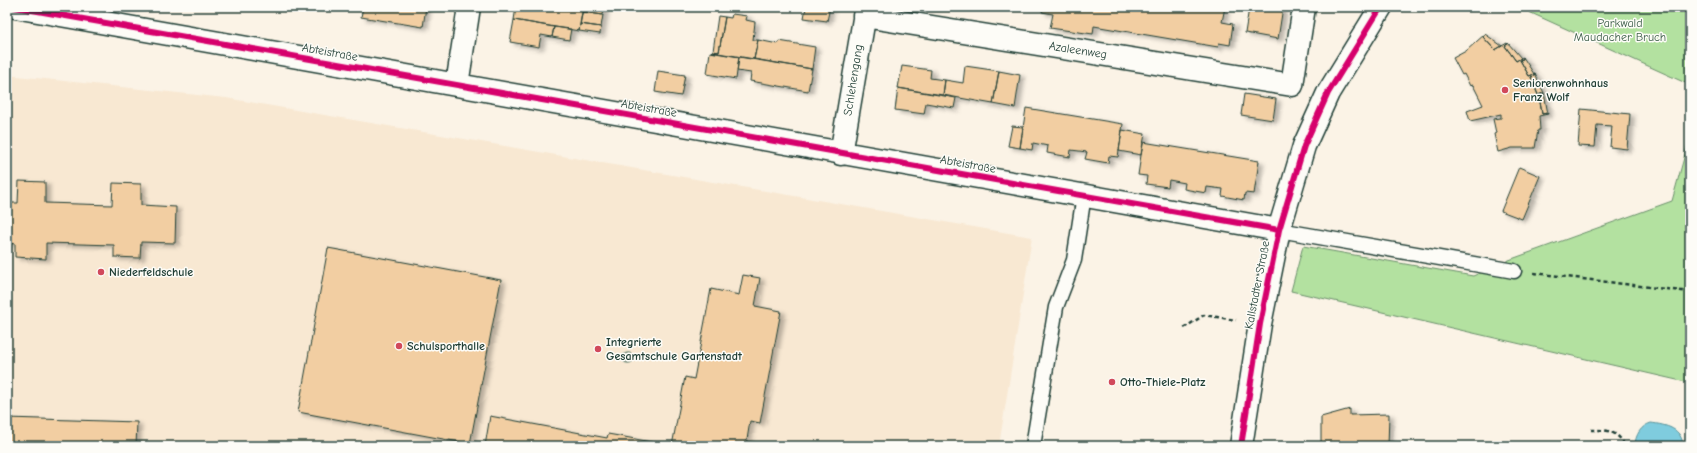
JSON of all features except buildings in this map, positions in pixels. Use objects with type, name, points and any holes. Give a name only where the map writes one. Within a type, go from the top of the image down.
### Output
[{"type":"street","name":"Abteistraße","points":[[15,7],[841,154],[1280,230]]},
{"type":"street","points":[[457,86],[468,7]]},
{"type":"street","name":"Azaleenweg","points":[[865,11],[1292,85],[1304,7]]},
{"type":"street","name":"Kallstadter Straße","points":[[1241,446],[1260,324],[1280,230],[1304,146],[1328,93],[1381,7]]},
{"type":"street","name":"Schlehengang","points":[[841,154],[865,11]]},
{"type":"lane","points":[[1033,446],[1056,306],[1074,260],[1084,195]]},
{"type":"lane","points":[[1280,230],[1514,270]]},
{"type":"path","points":[[1514,270],[1690,292]]},
{"type":"path","points":[[1184,328],[1204,315],[1260,324]]},
{"type":"path","points":[[1591,430],[1608,430],[1621,438],[1625,446]]},
{"type":"shaded area","name":"Integrierte Gesamtschule Gartenstadt","points":[[7,75],[226,98],[1032,237],[999,446],[7,446]]},
{"type":"green space","name":"Parkwald Maudacher Bruch","points":[[1518,7],[1690,7],[1690,85]]},
{"type":"green space","points":[[1690,136],[1690,383],[1291,291],[1303,246],[1473,276],[1509,260],[1672,201]]},
{"type":"water","points":[[1651,423],[1672,428],[1680,435],[1683,446],[1635,446],[1636,438],[1639,432],[1644,426]]},
{"type":"cycle path","points":[[15,7],[1279,230]]},
{"type":"cycle path","points":[[1241,446],[1260,324],[1279,230],[1304,146],[1328,93],[1381,7]]},
{"type":"place","name":"Seniorenwohnhaus Franz Wolf","points":[[1505,90]]},
{"type":"place","name":"Niederfeldschule","points":[[101,272]]},
{"type":"place","name":"Schulsporthalle","points":[[399,346]]},
{"type":"place","name":"Integrierte Gesamtschule Gartenstadt","points":[[598,349]]},
{"type":"place","name":"Otto-Thiele-Platz","points":[[1112,382]]}]
